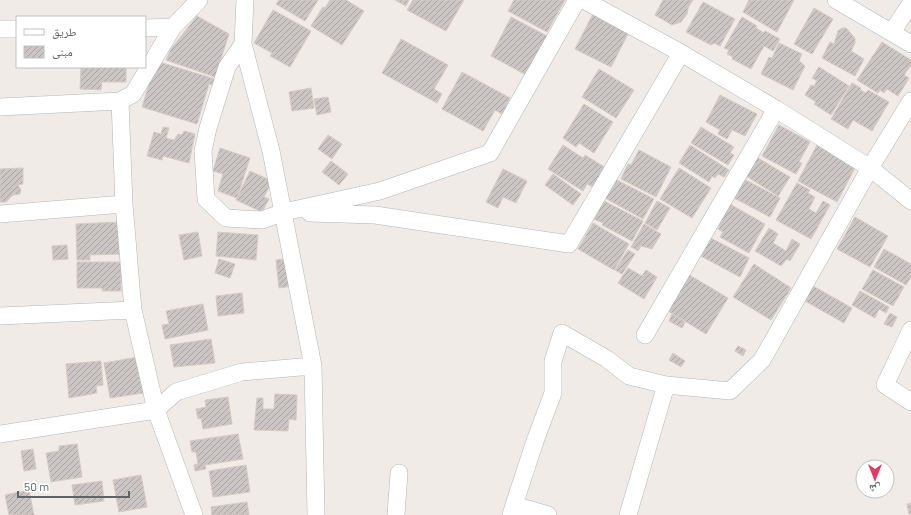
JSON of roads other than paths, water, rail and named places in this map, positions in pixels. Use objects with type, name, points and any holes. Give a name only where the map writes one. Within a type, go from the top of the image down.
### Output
[{"type":"street","points":[[0,107],[120,101],[133,94],[173,28],[200,0]]},
{"type":"street","points":[[245,0],[243,44],[271,151],[313,366],[316,515]]},
{"type":"street","points":[[243,44],[227,67],[208,128],[203,151],[206,199],[226,218],[262,220],[284,212],[380,191],[490,153],[577,0]]},
{"type":"street","points":[[584,0],[681,53],[776,109],[870,168],[911,201]]},
{"type":"street","points":[[836,0],[911,44]]},
{"type":"street","points":[[892,32],[911,3]]},
{"type":"street","points":[[146,28],[173,28]]},
{"type":"street","points":[[0,29],[16,29]]},
{"type":"street","points":[[284,212],[375,215],[570,244],[681,53]]},
{"type":"street","points":[[120,101],[124,204],[133,310],[156,410],[190,514]]},
{"type":"street","points":[[548,515],[512,510],[553,393],[553,361],[562,333],[607,359],[629,376],[666,385],[730,391],[762,360],[870,168],[911,102]]},
{"type":"street","points":[[645,335],[776,109]]},
{"type":"street","points":[[0,214],[124,204]]},
{"type":"street","points":[[0,316],[133,310]]},
{"type":"street","points":[[911,330],[885,385],[911,402]]},
{"type":"street","points":[[0,434],[156,410],[176,392],[242,372],[313,366]]},
{"type":"street","points":[[628,515],[666,385]]},
{"type":"street","points":[[396,515],[399,473]]}]
